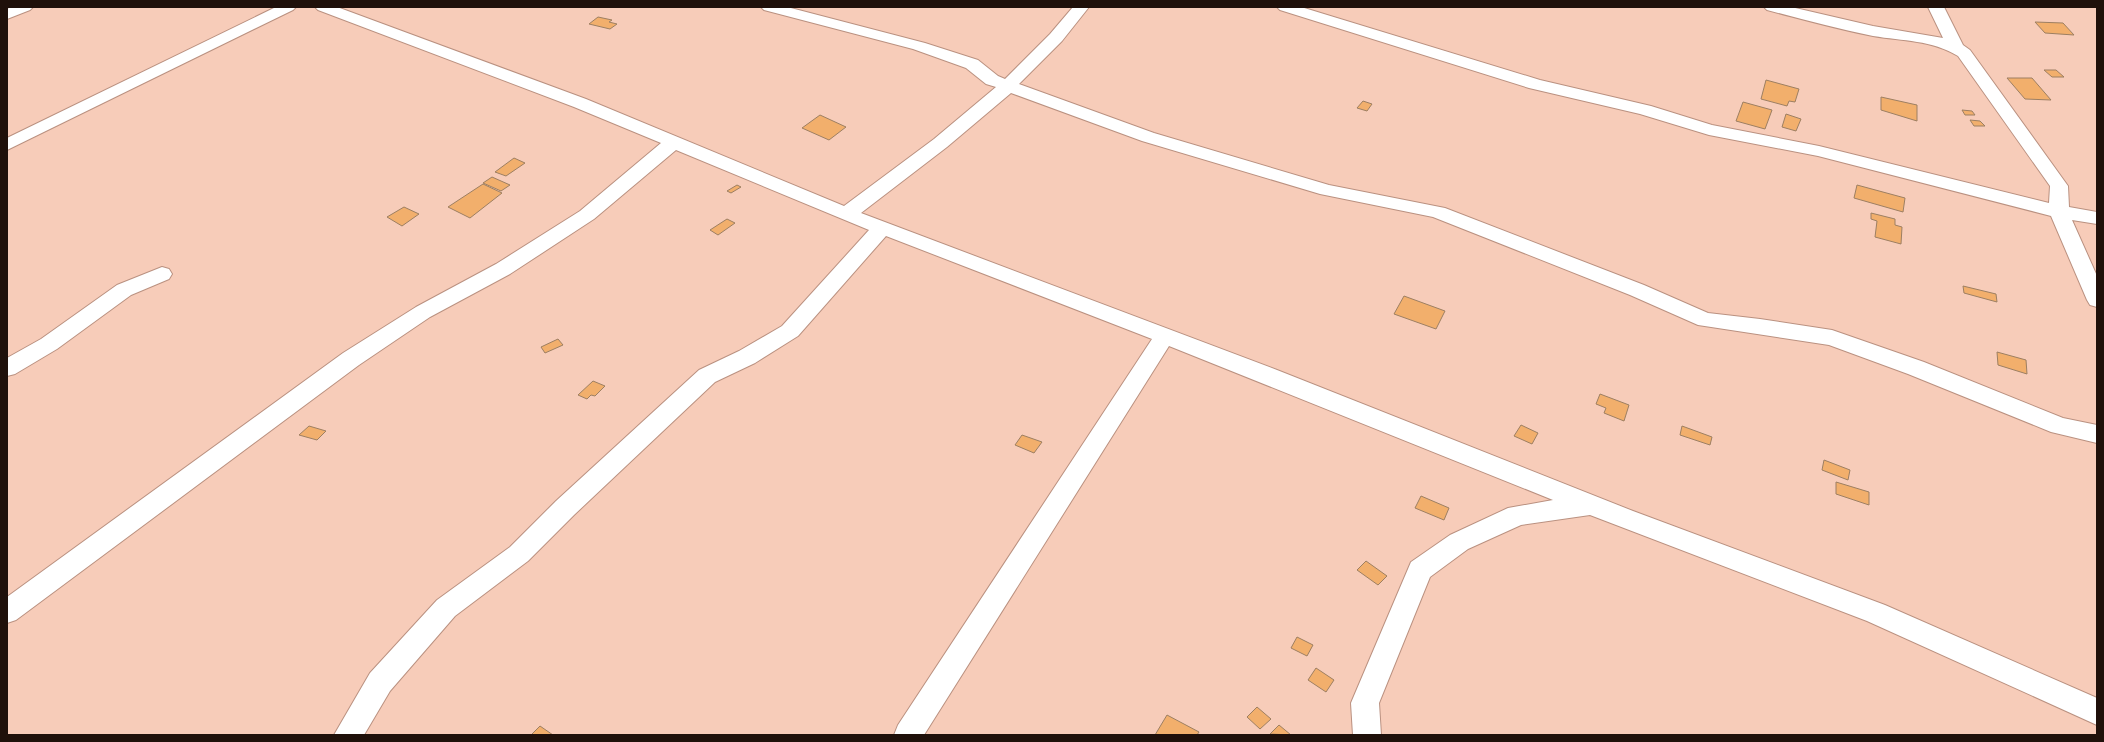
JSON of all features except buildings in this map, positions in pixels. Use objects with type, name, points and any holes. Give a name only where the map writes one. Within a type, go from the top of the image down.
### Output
[{"type":"street","points":[[7,14],[25,7]]},
{"type":"street","points":[[7,145],[288,7]]},
{"type":"street","points":[[323,7],[580,103],[846,214],[1165,336],[1590,504],[1876,614],[2097,712]]},
{"type":"street","points":[[769,7],[919,46],[972,64],[992,80],[1148,137],[1327,190],[1438,212],[1637,290],[1705,320],[1760,326],[1832,338],[1916,368],[2059,426],[2097,434]]},
{"type":"street","points":[[846,214],[922,158],[1008,86],[1060,34],[1081,7]]},
{"type":"street","points":[[1285,7],[1535,84],[1645,110],[1709,130],[1818,151],[2059,212],[2097,218]]},
{"type":"street","points":[[1772,7],[1874,31],[1955,46]]},
{"type":"street","points":[[1936,7],[1955,46],[1964,53],[1973,64],[2058,186],[2059,212],[2097,300]]},
{"type":"street","points":[[7,612],[350,359],[423,312],[503,269],[587,215],[674,142]]},
{"type":"street","points":[[348,735],[380,682],[446,608],[519,554],[565,508],[707,376],[747,357],[790,331],[882,228]]},
{"type":"street","points":[[7,368],[49,344],[124,290],[162,274]]},
{"type":"street","points":[[908,735],[1165,336]]},
{"type":"street","points":[[1367,735],[1366,703],[1420,570],[1459,542],[1517,515],[1590,504]]}]
